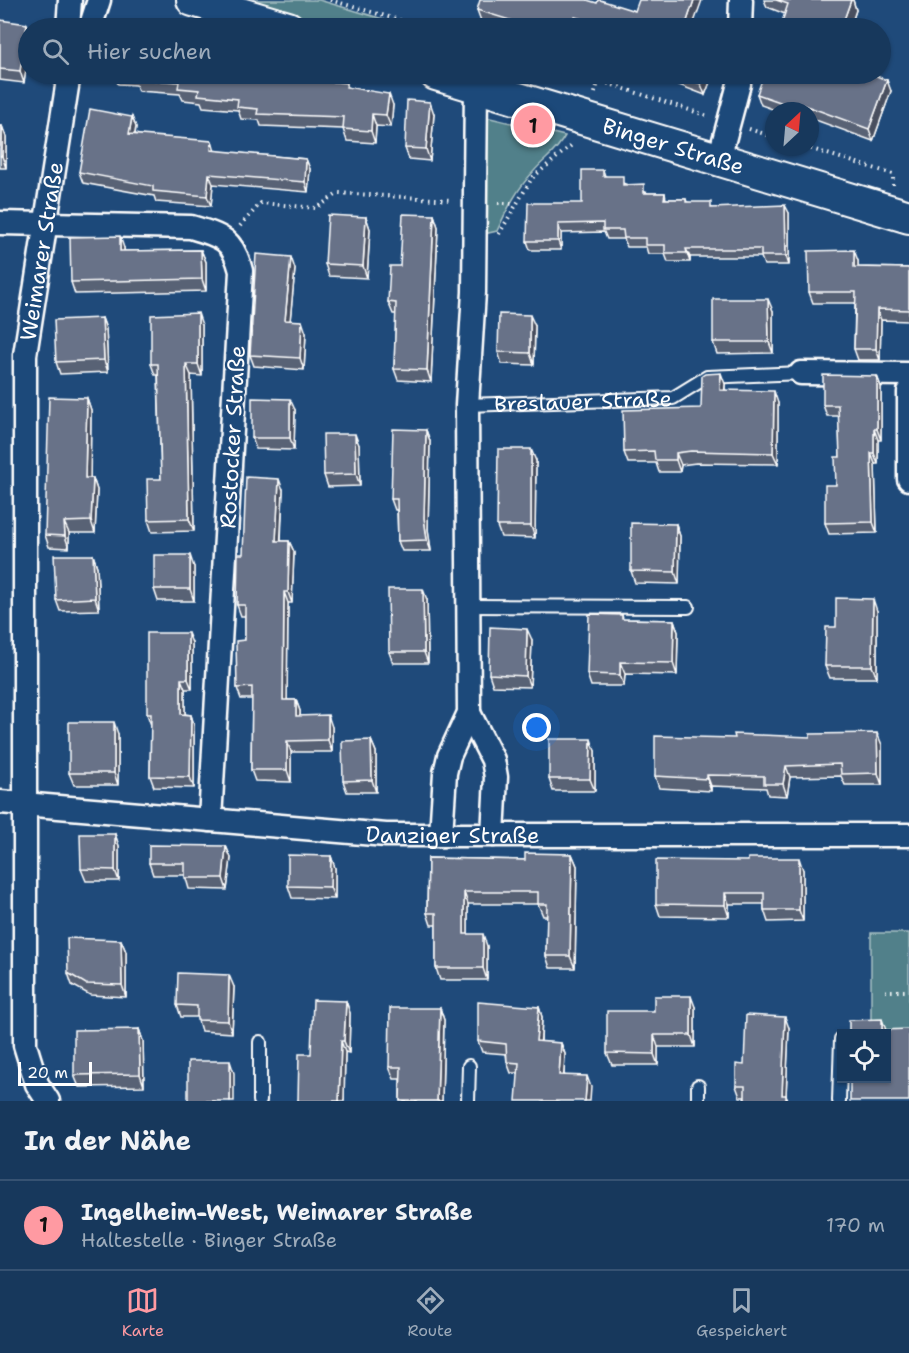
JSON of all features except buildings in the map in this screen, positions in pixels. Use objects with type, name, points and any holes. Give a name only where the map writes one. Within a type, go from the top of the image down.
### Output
[{"type":"main road","points":[[193,0],[254,18]]},
{"type":"main road","name":"Binger Straße","points":[[469,84],[902,215]]},
{"type":"street","points":[[68,18],[69,0]]},
{"type":"street","points":[[93,18],[99,0]]},
{"type":"street","points":[[740,18],[741,0]]},
{"type":"street","name":"Weimarer Straße","points":[[48,1101],[37,1084],[25,1045],[25,356],[69,84]]},
{"type":"street","points":[[718,159],[739,84]]},
{"type":"street","name":"Breslauer Straße","points":[[441,835],[445,773],[449,756],[469,713],[467,405],[476,201],[476,86]]},
{"type":"street","points":[[0,224],[191,227],[227,240]]},
{"type":"street","name":"Rostocker Straße","points":[[210,820],[241,271],[236,253],[227,240]]},
{"type":"street","points":[[801,373],[909,375]]},
{"type":"street","points":[[909,392],[909,479]]},
{"type":"street","name":"Breslauer Straße","points":[[469,713],[493,759],[496,777],[493,835]]},
{"type":"street","name":"Danziger Straße","points":[[0,802],[386,835],[909,835]]},
{"type":"lane","name":"Breslauer Straße","points":[[467,405],[673,398],[707,377],[801,373]]},
{"type":"lane","points":[[469,606],[688,608]]},
{"type":"lane","points":[[260,1101],[261,1042]]},
{"type":"lane","points":[[468,1101],[469,1066]]},
{"type":"lane","points":[[839,1101],[840,1083]]},
{"type":"lane","points":[[698,1086],[698,1101]]},
{"type":"path","points":[[330,0],[392,18]]},
{"type":"path","points":[[609,84],[765,134]]},
{"type":"path","points":[[494,243],[532,178],[580,138]]},
{"type":"path","points":[[819,151],[893,174],[902,215]]},
{"type":"path","points":[[227,240],[261,203],[316,208],[339,193],[515,204]]},
{"type":"path","points":[[885,991],[909,991]]},
{"type":"green space","points":[[228,0],[319,0],[379,18],[288,18]]},
{"type":"green space","points":[[482,116],[565,136],[557,148],[522,185],[497,231],[484,234]]},
{"type":"green space","points":[[871,933],[909,933],[909,1039],[891,1035],[891,1029],[871,1029]]},
{"type":"place","name":"Ingelheim-West, Weimarer Straße","points":[[533,125]]}]
